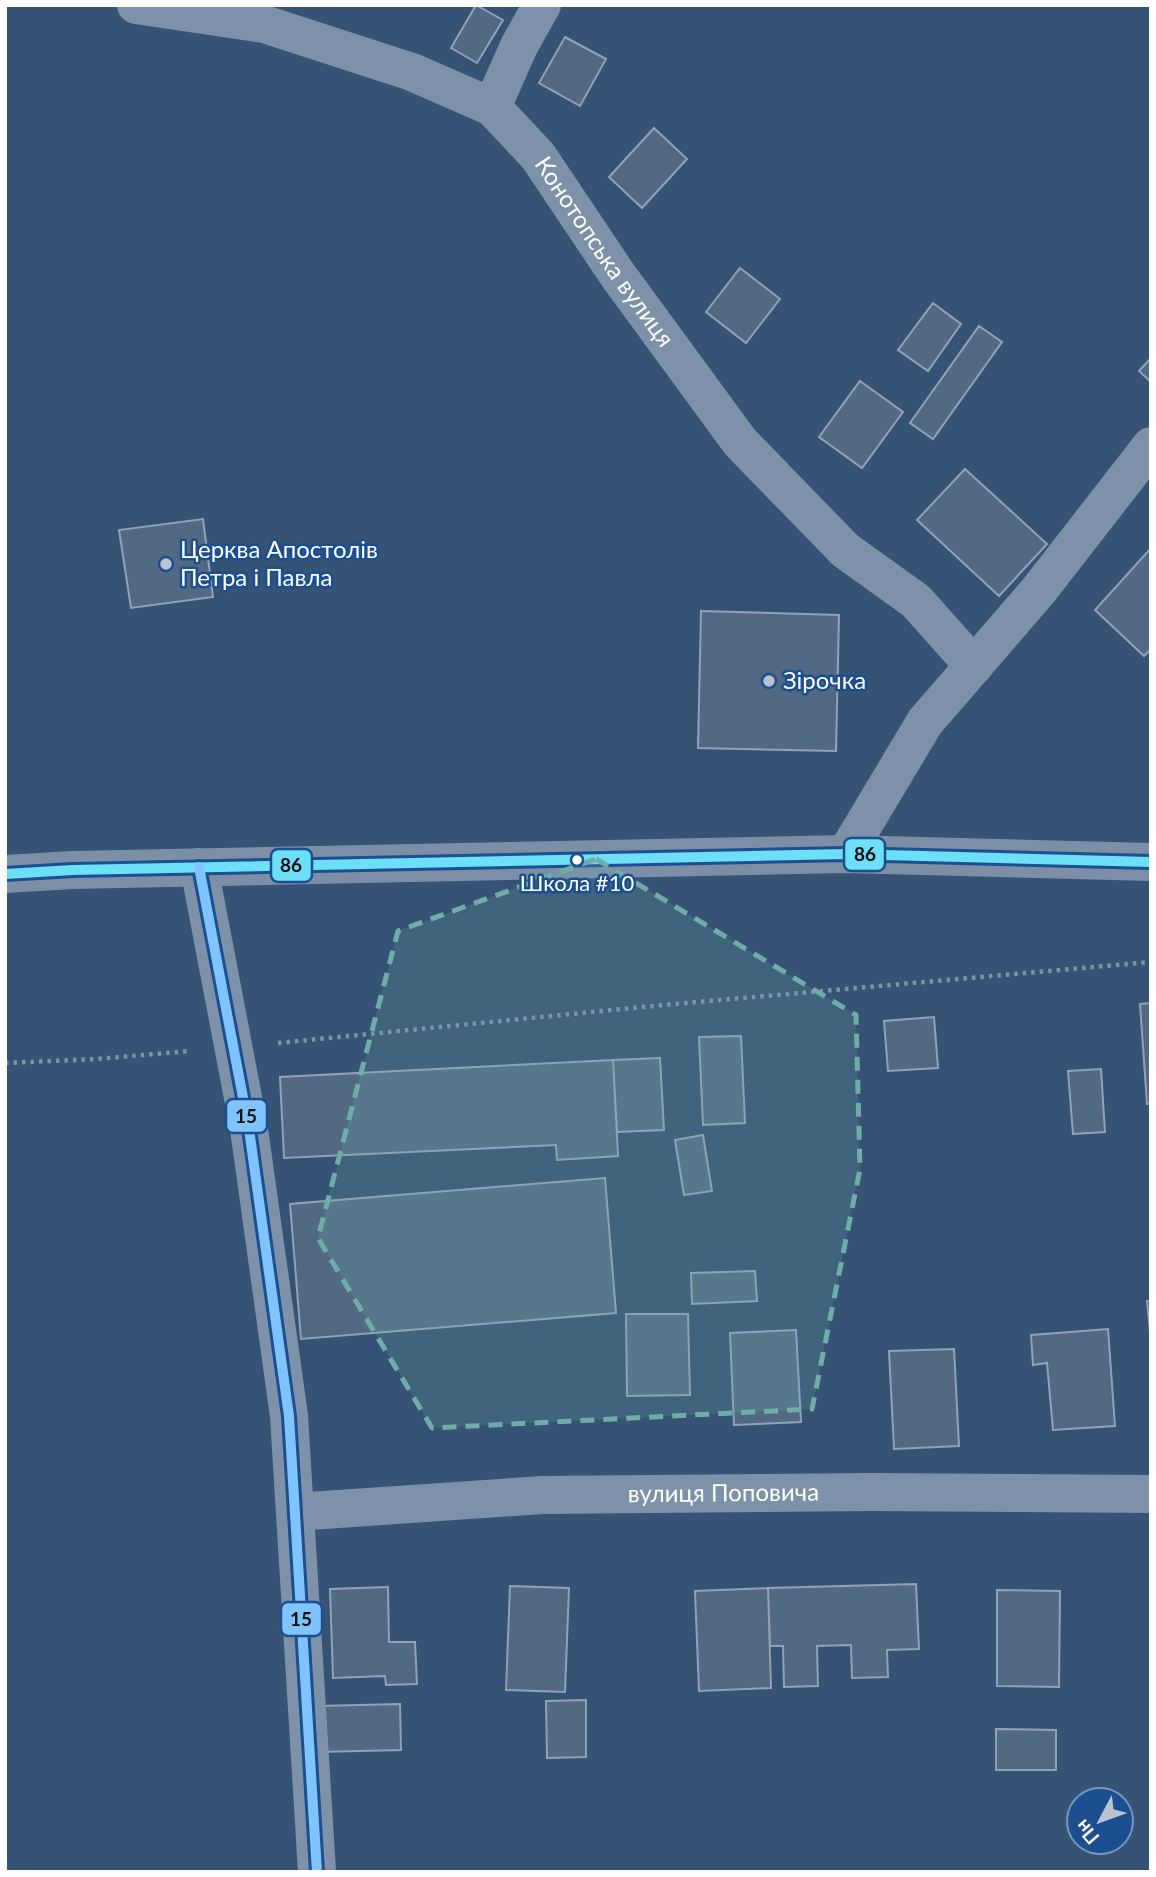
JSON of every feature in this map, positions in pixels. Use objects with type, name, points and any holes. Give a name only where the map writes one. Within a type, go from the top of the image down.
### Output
[{"type":"main road","points":[[5,874],[199,867],[846,854],[1151,862]]},
{"type":"street","name":"Конотопська вулиця","points":[[136,5],[264,24],[412,72],[492,107],[538,156],[617,274],[740,443],[845,550],[915,601],[974,666]]},
{"type":"street","points":[[492,107],[519,46],[542,5]]},
{"type":"street","points":[[846,854],[925,722],[1039,590],[1151,446]]},
{"type":"street","points":[[199,867],[249,1129],[289,1416],[317,1872]]},
{"type":"street","name":"вулиця Поповича","points":[[295,1513],[542,1495],[871,1492],[1151,1494]]},
{"type":"path","points":[[5,1063],[97,1059],[1151,962]]},
{"type":"highlighted area","points":[[596,859],[856,1015],[860,1169],[812,1409],[432,1428],[318,1238],[398,931]]},
{"type":"building","points":[[476,5],[503,20],[477,63],[451,48]]},
{"type":"building","points":[[565,37],[606,59],[580,106],[539,83]]},
{"type":"building","points":[[654,128],[687,159],[642,208],[609,177]]},
{"type":"building","points":[[740,268],[780,299],[746,343],[706,312]]},
{"type":"building","points":[[933,303],[961,324],[928,371],[898,350]]},
{"type":"building","points":[[979,326],[1002,342],[933,439],[910,423]]},
{"type":"building","points":[[1151,358],[1151,382],[1139,371]]},
{"type":"building","points":[[860,381],[903,412],[862,468],[819,437]]},
{"type":"building","points":[[965,469],[1047,544],[999,596],[917,520]]},
{"type":"building","name":"Церква Апостолів Петра і Павла","points":[[203,519],[213,597],[131,608],[119,530]]},
{"type":"building","points":[[1151,548],[1151,649],[1144,656],[1095,610]]},
{"type":"building","name":"Зірочка","points":[[701,611],[839,615],[836,751],[698,748]]},
{"type":"building","points":[[1151,1003],[1151,1103],[1147,1104],[1140,1004]]},
{"type":"building","points":[[934,1017],[938,1068],[888,1071],[884,1021]]},
{"type":"building","points":[[741,1036],[745,1123],[703,1125],[699,1037]]},
{"type":"building","points":[[660,1058],[664,1130],[617,1132],[613,1060]]},
{"type":"building","points":[[613,1060],[618,1156],[557,1160],[556,1145],[284,1158],[280,1077]]},
{"type":"building","points":[[1101,1069],[1105,1132],[1073,1134],[1068,1071]]},
{"type":"building","points":[[703,1135],[712,1191],[684,1195],[675,1140]]},
{"type":"building","points":[[605,1178],[616,1313],[301,1339],[290,1204]]},
{"type":"building","points":[[755,1271],[757,1301],[692,1304],[691,1273]]},
{"type":"building","points":[[1147,1301],[1151,1301],[1151,1342]]},
{"type":"building","points":[[626,1314],[688,1314],[690,1395],[627,1396]]},
{"type":"building","points":[[1108,1329],[1115,1426],[1053,1430],[1047,1363],[1033,1365],[1031,1335]]},
{"type":"building","points":[[796,1330],[801,1422],[734,1425],[730,1333]]},
{"type":"building","points":[[954,1349],[959,1446],[894,1449],[889,1351]]},
{"type":"building","points":[[916,1584],[919,1649],[887,1650],[888,1677],[852,1678],[851,1645],[817,1646],[818,1686],[784,1687],[783,1646],[770,1646],[768,1588]]},
{"type":"building","points":[[510,1586],[569,1588],[565,1692],[506,1690]]},
{"type":"building","points":[[388,1587],[389,1642],[415,1642],[417,1684],[386,1685],[385,1676],[333,1678],[330,1589]]},
{"type":"building","points":[[768,1588],[771,1688],[699,1691],[695,1591]]},
{"type":"building","points":[[997,1590],[1060,1591],[1059,1687],[997,1686]]},
{"type":"building","points":[[586,1700],[586,1757],[547,1758],[546,1701]]},
{"type":"building","points":[[400,1704],[401,1750],[319,1752],[318,1706]]},
{"type":"building","points":[[996,1729],[1056,1730],[1056,1770],[996,1770]]},
{"type":"transit line","name":"86","points":[[5,874],[73,870],[846,854],[1151,862]]},
{"type":"transit line","name":"15","points":[[199,867],[249,1129],[289,1416],[317,1872]]},
{"type":"place","name":"Церква Апостолів Петра і Павла","points":[[166,564]]},
{"type":"place","name":"Зірочка","points":[[769,681]]},
{"type":"place","name":"Школа #10","points":[[577,860]]}]
